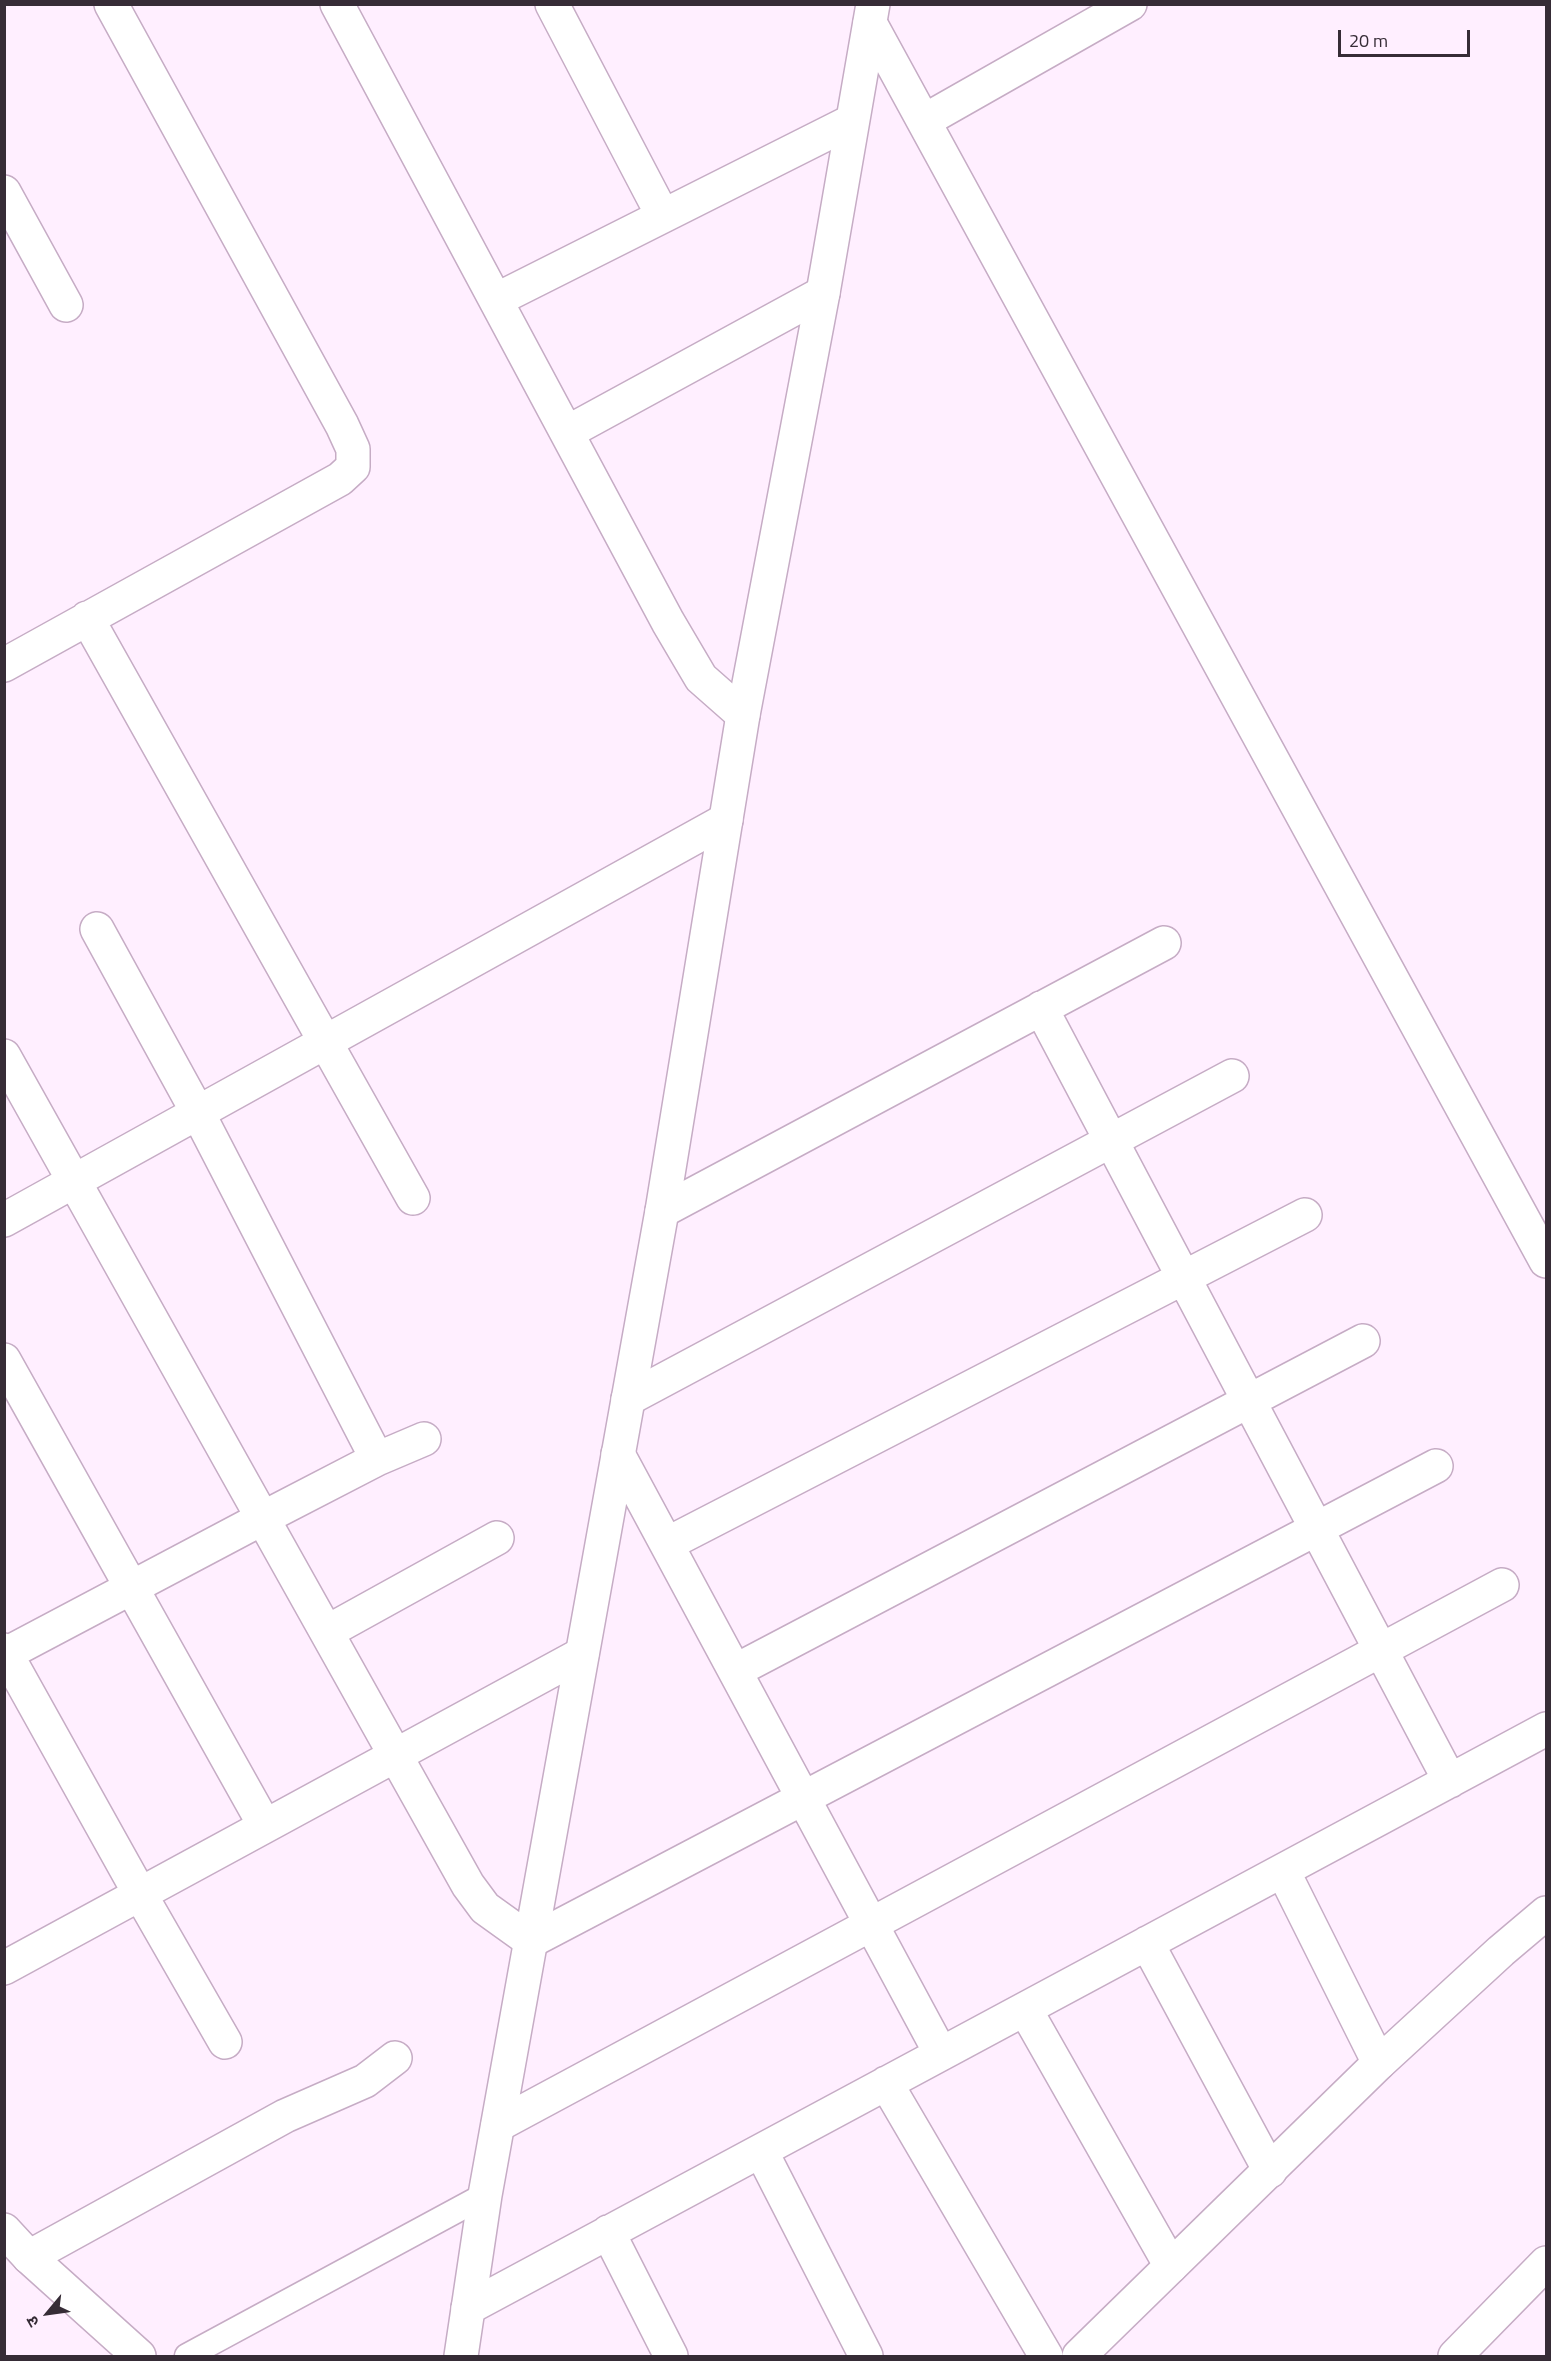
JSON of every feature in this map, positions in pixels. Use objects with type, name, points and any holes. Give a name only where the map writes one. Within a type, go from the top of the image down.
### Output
[{"type":"street","points":[[4,665],[340,479],[353,467],[352,449],[342,425],[111,4]]},
{"type":"street","points":[[337,4],[668,622],[701,678],[743,716]]},
{"type":"street","points":[[552,4],[663,216]]},
{"type":"street","points":[[924,121],[1130,4]]},
{"type":"street","points":[[872,14],[924,121],[1546,1261]]},
{"type":"street","points":[[461,2356],[485,2195],[662,1211],[743,716],[823,293],[872,14]]},
{"type":"street","points":[[496,300],[852,121]]},
{"type":"street","points":[[4,192],[66,305]]},
{"type":"street","points":[[568,432],[823,293]]},
{"type":"street","points":[[87,618],[413,1198]]},
{"type":"street","points":[[4,1220],[726,820]]},
{"type":"street","points":[[97,928],[198,1113],[377,1460]]},
{"type":"street","points":[[662,1211],[1164,943]]},
{"type":"street","points":[[1041,1008],[1450,1781]]},
{"type":"street","points":[[4,1056],[468,1885],[485,1908],[531,1941]]},
{"type":"street","points":[[628,1399],[1232,1076]]},
{"type":"street","points":[[667,1544],[1305,1215]]},
{"type":"street","points":[[735,1671],[1363,1341]]},
{"type":"street","points":[[4,1360],[266,1826]]},
{"type":"street","points":[[225,2042],[5,1653],[263,1518],[377,1460],[424,1439]]},
{"type":"street","points":[[618,1454],[941,2054]]},
{"type":"street","points":[[531,1941],[1436,1466]]},
{"type":"street","points":[[327,1632],[497,1538]]},
{"type":"street","points":[[498,2125],[1502,1585]]},
{"type":"street","points":[[8,1957],[140,1894],[582,1654]]},
{"type":"street","points":[[468,2308],[1546,1730]]},
{"type":"street","points":[[1283,1871],[1379,2063]]},
{"type":"street","points":[[1079,2356],[1379,2063],[1546,1913]]},
{"type":"street","points":[[1147,1943],[1270,2171]]},
{"type":"street","points":[[1025,2009],[1171,2266]]},
{"type":"street","points":[[29,2257],[285,2116],[365,2080],[395,2058]]},
{"type":"street","points":[[886,2083],[1046,2356]]},
{"type":"street","points":[[761,2151],[866,2356]]},
{"type":"street","points":[[4,2230],[29,2257],[139,2356]]},
{"type":"street","points":[[608,2232],[671,2356]]},
{"type":"street","points":[[1455,2356],[1546,2263]]},
{"type":"lane","points":[[187,2356],[485,2195]]}]
